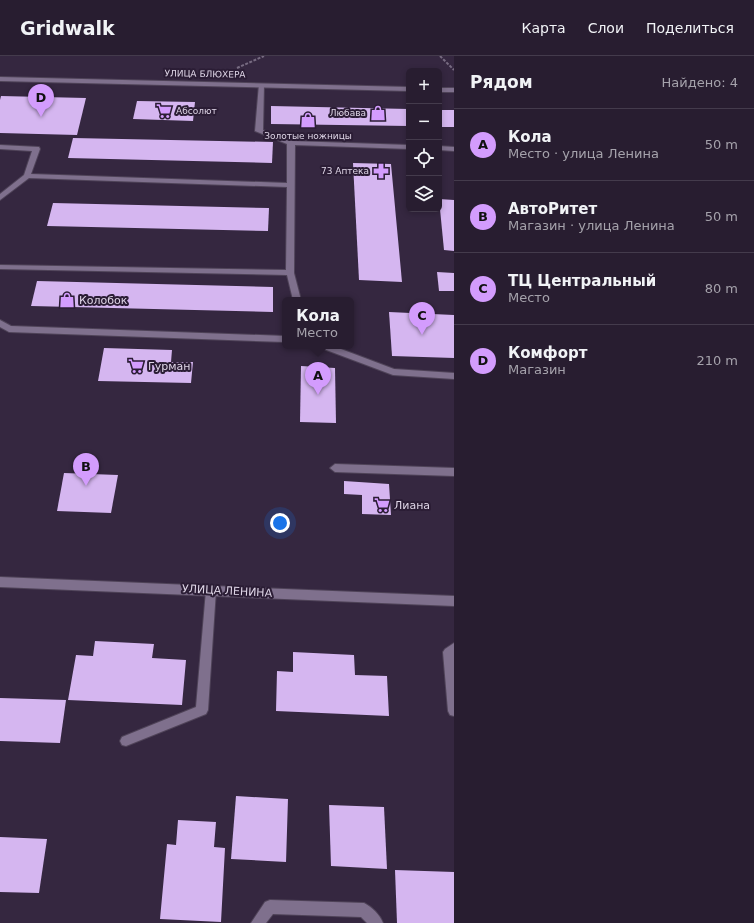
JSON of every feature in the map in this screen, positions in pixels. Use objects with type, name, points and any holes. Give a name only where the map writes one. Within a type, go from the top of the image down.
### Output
[{"type":"street","name":"УЛИЦА БЛЮХЕРА","points":[[0,79],[406,89]]},
{"type":"street","points":[[442,90],[454,90]]},
{"type":"street","name":"УЛИЦА ЛЕНИНА","points":[[0,582],[454,601]]},
{"type":"lane","points":[[261,85],[259,131],[291,143],[406,147]]},
{"type":"lane","points":[[291,143],[290,274],[296,297]]},
{"type":"lane","points":[[0,147],[36,149],[27,176],[0,198]]},
{"type":"lane","points":[[442,148],[453,149],[454,158]]},
{"type":"lane","points":[[27,176],[291,185]]},
{"type":"lane","points":[[0,267],[290,274]]},
{"type":"lane","points":[[0,323],[10,329],[282,339]]},
{"type":"lane","points":[[332,349],[393,372],[454,376]]},
{"type":"lane","points":[[335,468],[454,472]]},
{"type":"lane","points":[[126,741],[202,710],[212,590]]},
{"type":"lane","points":[[454,648],[449,652],[454,711]]},
{"type":"lane","points":[[258,923],[270,907],[364,910],[376,923]]},
{"type":"path","points":[[236,68],[264,56]]},
{"type":"path","points":[[440,56],[454,70]]},
{"type":"building","points":[[1,96],[86,98],[77,135],[0,133]]},
{"type":"building","name":"Абсолют","points":[[137,101],[195,102],[193,121],[133,119]]},
{"type":"building","points":[[271,106],[406,109],[406,126],[271,124]]},
{"type":"building","points":[[442,110],[454,110],[454,127],[442,127]]},
{"type":"building","points":[[73,138],[273,142],[272,163],[68,158]]},
{"type":"building","points":[[353,163],[391,164],[402,282],[359,280]]},
{"type":"building","points":[[442,199],[454,200],[454,251],[444,250],[440,212],[442,212]]},
{"type":"building","points":[[53,203],[269,208],[268,231],[47,226]]},
{"type":"building","points":[[437,272],[454,273],[454,291],[439,291]]},
{"type":"building","points":[[37,281],[273,287],[273,312],[31,306]]},
{"type":"building","points":[[389,312],[454,315],[454,358],[392,356]]},
{"type":"building","points":[[104,348],[172,350],[171,362],[193,362],[191,383],[98,381]]},
{"type":"building","points":[[301,366],[335,368],[336,423],[300,422]]},
{"type":"building","points":[[64,473],[118,475],[111,513],[57,511]]},
{"type":"building","points":[[344,481],[389,484],[391,515],[362,514],[362,495],[344,494]]},
{"type":"building","points":[[95,641],[154,644],[152,658],[186,660],[182,705],[68,700],[76,655],[93,656]]},
{"type":"building","points":[[293,652],[354,655],[355,675],[387,676],[389,716],[276,711],[277,671],[293,672]]},
{"type":"building","points":[[0,698],[66,700],[60,743],[0,741]]},
{"type":"building","points":[[236,796],[288,799],[286,862],[231,859]]},
{"type":"building","points":[[329,805],[384,807],[387,869],[331,866]]},
{"type":"building","points":[[178,820],[216,822],[214,847],[225,848],[221,922],[160,919],[167,844],[176,845]]},
{"type":"building","points":[[0,837],[47,839],[39,893],[0,892]]},
{"type":"building","points":[[395,870],[454,872],[454,923],[397,923]]},
{"type":"place","name":"Абсолют","points":[[164,111]]},
{"type":"place","name":"Любава","points":[[378,113]]},
{"type":"place","name":"Комфорт","points":[[41,117]]},
{"type":"place","name":"Золотые ножницы","points":[[308,120]]},
{"type":"place","name":"73 Аптека","points":[[381,171]]},
{"type":"place","name":"Колобок","points":[[67,300]]},
{"type":"place","name":"ТЦ Центральный","points":[[422,335]]},
{"type":"place","name":"Гурман","points":[[136,366]]},
{"type":"place","name":"Кола","points":[[318,395]]},
{"type":"place","name":"АвтоРитет","points":[[86,486]]},
{"type":"place","name":"Лиана","points":[[382,505]]}]
